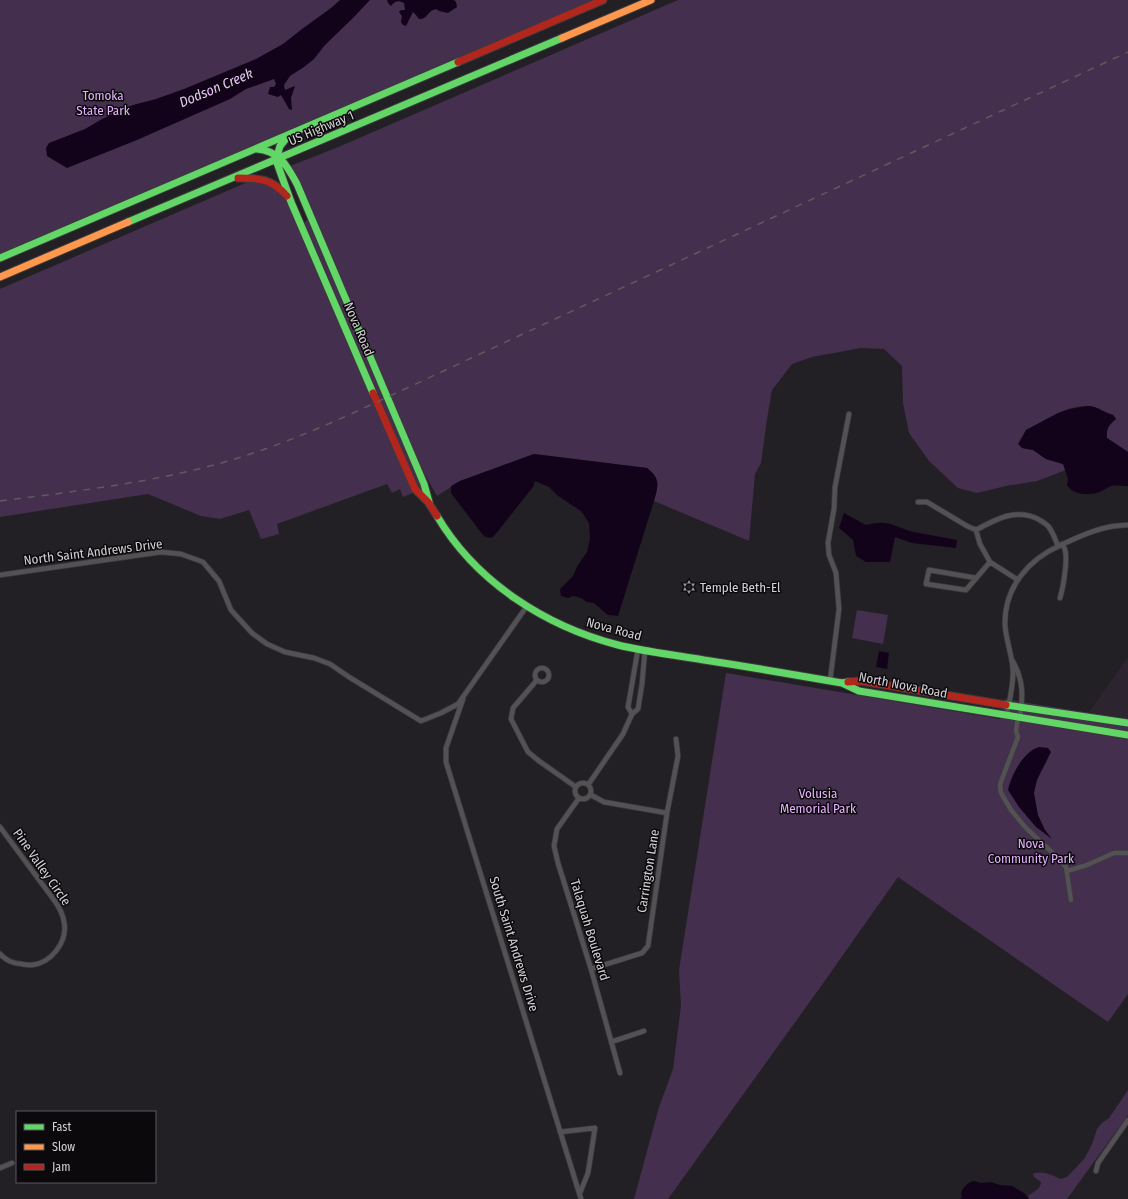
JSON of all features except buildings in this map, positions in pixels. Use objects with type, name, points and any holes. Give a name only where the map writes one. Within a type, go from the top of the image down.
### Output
[{"type":"main road","name":"US Highway 1","points":[[0,258],[603,0]]},
{"type":"main road","name":"US Highway 1","points":[[0,277],[651,0]]},
{"type":"main road","points":[[255,149],[267,151],[278,158],[280,146],[290,134]]},
{"type":"main road","name":"Nova Road","points":[[278,158],[291,202],[415,489],[429,503],[453,539],[468,557],[499,586],[556,623],[599,640],[638,649],[842,683]]},
{"type":"main road","name":"Nova Road","points":[[278,158],[287,166],[300,190],[424,484],[429,503]]},
{"type":"main road","points":[[234,178],[256,178],[268,180],[276,184],[291,202]]},
{"type":"main road","name":"North Nova Road","points":[[842,683],[861,681],[1008,704],[1083,718],[1128,723]]},
{"type":"main road","name":"North Nova Road","points":[[842,683],[859,691],[1128,735]]},
{"type":"main road","points":[[1119,734],[1128,731]]},
{"type":"street","points":[[830,681],[839,604],[836,573],[829,554],[828,543],[834,509],[835,487],[849,414]]},
{"type":"street","points":[[918,502],[927,502],[976,530]]},
{"type":"street","points":[[976,530],[997,519],[1014,514],[1028,515],[1049,527],[1060,545],[1065,550],[1063,586],[1060,598]]},
{"type":"street","points":[[1007,715],[1013,674],[1005,624],[1008,602],[1024,570],[1041,555],[1060,545],[1103,528],[1128,525]]},
{"type":"street","points":[[976,530],[980,544],[990,562],[1018,580]]},
{"type":"street","name":"North Saint Andrews Drive","points":[[0,575],[161,552],[181,554],[203,562],[219,581],[231,610],[252,633],[267,644],[285,652],[314,658],[330,664],[348,678],[421,721],[458,704],[464,695]]},
{"type":"street","points":[[976,578],[929,570],[926,584],[966,590],[990,562]]},
{"type":"street","points":[[464,695],[528,606]]},
{"type":"street","points":[[632,714],[628,707],[638,649]]},
{"type":"street","points":[[588,785],[623,734],[632,714],[638,709],[646,650]]},
{"type":"street","points":[[1011,659],[1017,669],[1023,692],[1022,707],[1016,731],[1018,737],[1000,785],[1001,793],[1011,810],[1038,839],[1063,862],[1067,871],[1071,900]]},
{"type":"street","points":[[537,680],[513,708],[511,719],[528,752],[576,787]]},
{"type":"street","points":[[632,682],[642,684]]},
{"type":"street","name":"South Saint Andrews Drive","points":[[464,695],[446,748],[446,762],[581,1199]]},
{"type":"street","name":"Carrington Lane","points":[[591,969],[642,953],[648,946],[678,756],[676,739]]},
{"type":"street","points":[[582,783],[588,785],[591,788],[591,795],[587,799],[579,798],[575,792],[576,787],[582,783]]},
{"type":"street","points":[[591,795],[604,802],[668,813]]},
{"type":"street","name":"Talaquah Boulevard","points":[[579,798],[557,829],[554,846],[620,1073]]},
{"type":"street","name":"Pine Valley Circle","points":[[0,827],[54,900],[61,911],[65,924],[63,938],[55,953],[46,960],[32,965],[16,964],[2,957],[0,954]]},
{"type":"street","points":[[1067,871],[1087,865],[1114,852],[1128,853]]},
{"type":"street","points":[[611,1042],[644,1031]]},
{"type":"street","points":[[1096,1171],[1098,1163],[1128,1120]]},
{"type":"street","points":[[560,1132],[594,1128],[588,1173],[580,1193]]},
{"type":"street","points":[[0,1168],[12,1163]]},
{"type":"shaded area","points":[[1128,657],[1128,719],[1089,712]]},
{"type":"green space","name":"Tomoka State Park","points":[[0,0],[602,0],[0,258]]},
{"type":"green space","points":[[678,0],[1128,0],[1128,452],[1107,438],[1108,427],[1116,419],[1113,415],[1090,406],[1075,407],[1026,430],[1022,448],[1033,450],[1046,459],[1063,464],[1066,470],[1037,481],[977,493],[958,488],[929,461],[909,433],[903,403],[902,366],[884,349],[861,348],[812,357],[792,364],[772,390],[761,463],[755,474],[749,541],[654,501],[657,491],[657,483],[655,476],[647,468],[534,454],[460,481],[437,496],[418,462],[290,166],[336,148]]},
{"type":"green space","points":[[250,181],[267,183],[281,193],[289,203],[413,493],[403,497],[400,489],[392,493],[387,484],[277,524],[279,534],[261,539],[249,510],[220,519],[201,516],[148,494],[0,517],[0,289]]},
{"type":"green space","points":[[308,219],[422,488],[420,489],[408,467],[304,223]]},
{"type":"green space","points":[[857,610],[888,615],[883,644],[852,638]]},
{"type":"green space","points":[[726,673],[1000,719],[1004,699],[1128,719],[1128,994],[1108,1022],[898,877],[668,1199],[634,1199],[659,1107],[673,1069],[681,1006],[679,970]]},
{"type":"green space","points":[[1128,1090],[1128,1115],[1067,1199],[1029,1199],[1028,1196],[1040,1187],[1041,1184],[1041,1182],[1033,1176],[1034,1173],[1045,1173],[1061,1179],[1067,1177],[1085,1158],[1097,1129],[1109,1118]]},
{"type":"water","name":"Dodson Creek","points":[[340,0],[370,0],[325,45],[314,59],[290,76],[284,85],[285,90],[295,86],[291,98],[292,110],[289,109],[281,95],[278,97],[268,94],[270,87],[274,87],[276,84],[274,79],[246,89],[230,99],[137,140],[67,168],[47,156],[46,148],[49,143],[85,129],[102,119],[133,105],[184,89],[256,59],[283,44]]},
{"type":"water","points":[[387,0],[454,0],[457,7],[448,13],[436,9],[433,10],[422,19],[419,19],[413,12],[406,26],[401,22],[402,16],[399,12],[401,10],[405,10],[404,3],[397,2],[391,6]]},
{"type":"water","points":[[1089,406],[1113,415],[1116,419],[1108,427],[1107,438],[1128,452],[1128,486],[1112,486],[1100,492],[1091,494],[1077,493],[1067,485],[1068,479],[1063,464],[1046,459],[1033,450],[1022,448],[1018,444],[1026,430],[1058,413],[1069,409]]},
{"type":"water","points":[[534,454],[647,468],[655,476],[657,487],[655,496],[618,616],[608,615],[594,603],[587,602],[581,598],[573,596],[568,598],[561,596],[560,589],[573,576],[578,565],[587,552],[590,539],[589,523],[582,512],[557,495],[549,487],[535,481],[533,487],[494,536],[490,538],[483,535],[451,493],[451,486],[460,481]]},
{"type":"water","points":[[844,513],[866,525],[885,523],[914,532],[957,540],[956,548],[912,543],[895,537],[890,562],[866,562],[856,556],[853,540],[839,528]]},
{"type":"water","points":[[879,651],[889,653],[887,669],[876,667]]},
{"type":"water","points":[[1039,747],[1048,748],[1051,752],[1037,780],[1034,793],[1038,815],[1045,830],[1052,839],[1036,827],[1019,807],[1008,790],[1015,771],[1023,758],[1033,749]]},
{"type":"water","points":[[974,1181],[981,1183],[991,1182],[1000,1185],[1012,1186],[1024,1193],[1029,1199],[960,1199],[964,1188]]},
{"type":"railway","points":[[0,501],[105,487],[158,478],[232,460],[295,438],[377,402],[1128,52]]},
{"type":"traffic: fast","points":[[128,222],[562,38]]},
{"type":"traffic: fast","points":[[0,258],[458,62]]},
{"type":"traffic: fast","points":[[290,134],[280,146],[276,160],[291,202],[373,393]]},
{"type":"traffic: fast","points":[[257,149],[272,153],[282,160],[297,184],[424,484],[429,502]]},
{"type":"traffic: fast","points":[[437,516],[453,540],[471,561],[492,581],[539,613],[564,626],[591,637],[639,650],[842,683],[848,682]]},
{"type":"traffic: fast","points":[[842,683],[859,691],[1128,735]]},
{"type":"traffic: fast","points":[[1006,705],[1128,723]]},
{"type":"traffic: slow","points":[[562,38],[651,0]]},
{"type":"traffic: slow","points":[[0,277],[128,222]]},
{"type":"traffic: jam","points":[[458,62],[603,0]]},
{"type":"traffic: jam","points":[[238,178],[253,178],[271,183],[287,196]]},
{"type":"traffic: jam","points":[[373,393],[415,489],[428,502],[437,516]]},
{"type":"traffic: jam","points":[[848,682],[861,681],[1006,705]]},
{"type":"place","name":"Temple Beth-El","points":[[689,587]]},
{"type":"park label","name":"Volusia Memorial Park","points":[[818,800]]},
{"type":"park label","name":"Nova Community Park","points":[[1031,850]]}]
